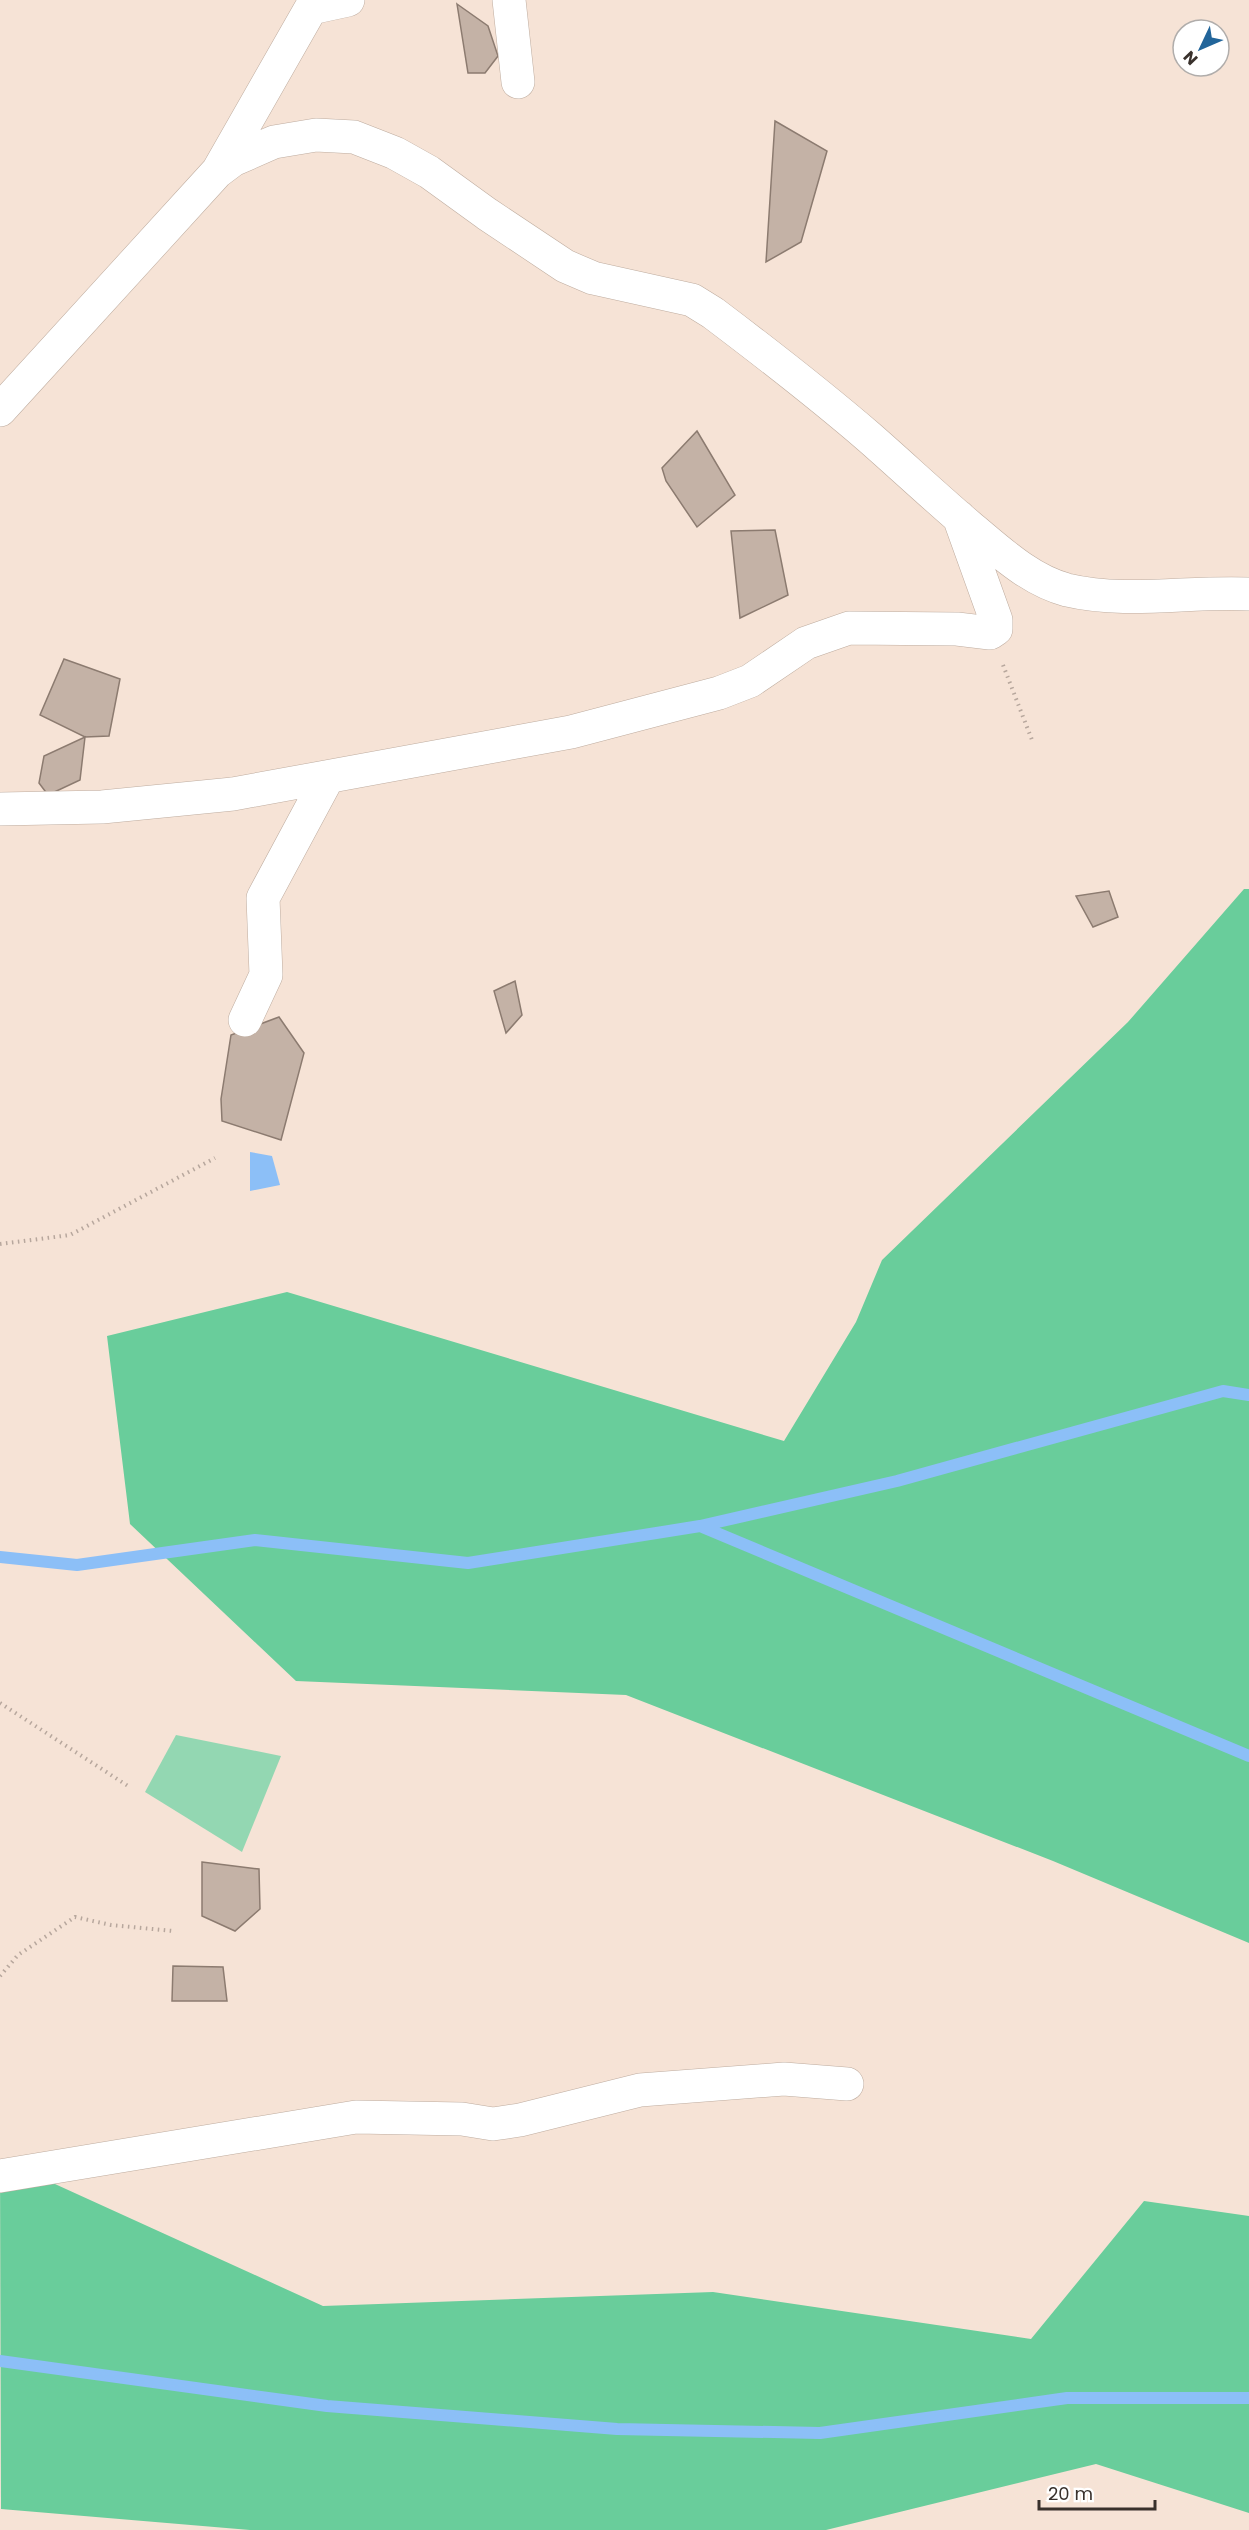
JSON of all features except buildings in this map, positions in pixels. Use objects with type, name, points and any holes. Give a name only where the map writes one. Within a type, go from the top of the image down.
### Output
[{"type":"street","points":[[217,172],[311,8],[348,0]]},
{"type":"street","points":[[508,0],[518,82]]},
{"type":"street","points":[[0,410],[217,172],[232,160],[274,142],[316,135],[354,137],[395,153],[429,172],[565,266],[593,278],[692,300],[706,309],[868,436],[999,552],[1038,578],[1065,590],[1091,594],[1133,597],[1212,592],[1249,594]]},
{"type":"street","points":[[0,809],[102,807],[233,794],[571,732],[719,693],[750,681],[806,643],[849,628],[946,629],[990,633],[996,629],[996,620],[959,517]]},
{"type":"street","points":[[245,1020],[266,975],[262,898],[328,777]]},
{"type":"street","points":[[0,2176],[356,2117],[462,2119],[493,2124],[520,2120],[640,2090],[784,2079],[847,2084]]},
{"type":"path","points":[[990,633],[1032,740]]},
{"type":"path","points":[[0,1244],[70,1235],[215,1158]]},
{"type":"path","points":[[0,1703],[128,1786]]},
{"type":"path","points":[[0,1976],[18,1955],[75,1917],[111,1925],[173,1931]]},
{"type":"green space","points":[[1244,889],[1249,889],[1249,1943],[1053,1861],[626,1695],[296,1681],[130,1524],[107,1336],[287,1292],[784,1441],[856,1322],[882,1260],[1128,1022]]},
{"type":"green space","points":[[176,1735],[281,1756],[242,1852],[145,1792]]},
{"type":"green space","points":[[0,2159],[323,2306],[713,2292],[1031,2339],[1144,2201],[1249,2216],[1249,2513],[1096,2464],[826,2530],[250,2530],[1,2509]]},
{"type":"water","points":[[250,1152],[272,1156],[280,1185],[250,1191]]},
{"type":"waterway","points":[[700,1526],[897,1481],[1223,1391],[1249,1395]]},
{"type":"waterway","points":[[0,1557],[77,1565],[255,1540],[468,1563],[700,1526],[1249,1756]]},
{"type":"waterway","points":[[0,2361],[327,2406],[617,2429],[820,2433],[1067,2398],[1249,2398]]}]
